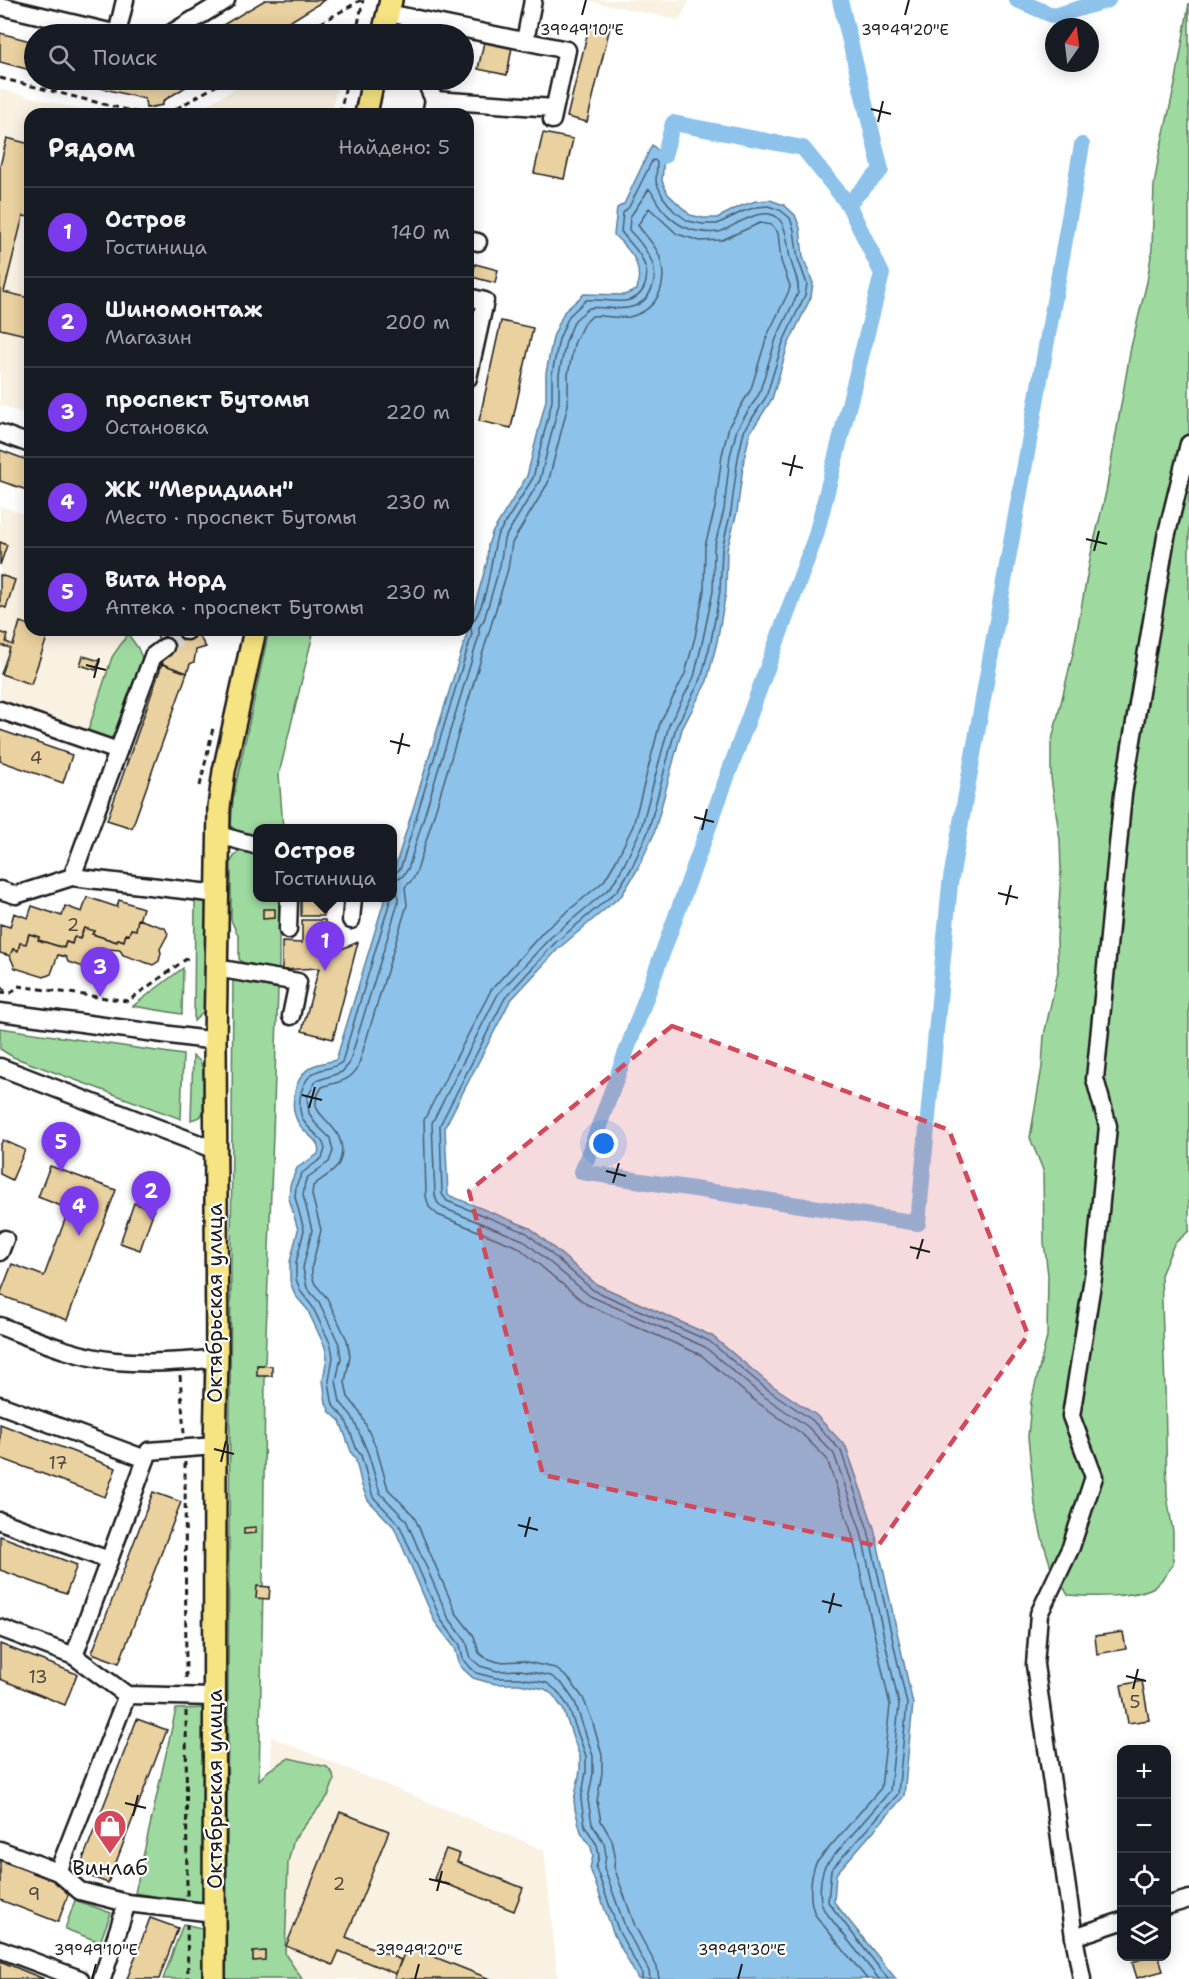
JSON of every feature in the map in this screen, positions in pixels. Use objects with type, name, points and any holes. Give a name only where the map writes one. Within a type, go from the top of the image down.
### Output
[{"type":"main road","points":[[385,24],[389,6]]},
{"type":"main road","points":[[367,108],[371,90]]},
{"type":"main road","name":"Октябрьская улица","points":[[214,1979],[217,1358],[215,1041],[219,807],[224,771],[254,636]]},
{"type":"street","points":[[120,24],[125,0]]},
{"type":"street","points":[[187,24],[226,0]]},
{"type":"street","points":[[525,41],[533,0]]},
{"type":"street","points":[[0,6],[76,24]]},
{"type":"street","points":[[389,6],[418,24]]},
{"type":"street","points":[[474,34],[525,41],[567,50],[553,114],[474,109]]},
{"type":"street","points":[[428,90],[432,107],[449,108]]},
{"type":"street","points":[[474,298],[485,301],[474,351]]},
{"type":"street","points":[[0,434],[24,442]]},
{"type":"street","points":[[1082,1979],[1035,1665],[1039,1614],[1071,1547],[1094,1477],[1071,1416],[1095,1265],[1108,1126],[1095,1079],[1123,794],[1166,537],[1189,444]]},
{"type":"street","points":[[72,877],[153,656],[165,647]]},
{"type":"street","points":[[0,710],[118,751]]},
{"type":"street","points":[[219,835],[253,845]]},
{"type":"street","points":[[0,890],[16,895],[72,877],[218,894]]},
{"type":"street","points":[[288,930],[289,902]]},
{"type":"street","points":[[351,920],[353,902]]},
{"type":"street","points":[[216,968],[298,982],[291,1016]]},
{"type":"street","points":[[0,1012],[215,1041]]},
{"type":"street","points":[[0,1067],[215,1150]]},
{"type":"street","points":[[0,1326],[60,1348],[114,1361],[179,1362],[217,1358]]},
{"type":"street","points":[[0,1405],[146,1459]]},
{"type":"street","points":[[74,1656],[149,1451],[215,1446]]},
{"type":"street","points":[[0,1521],[109,1560]]},
{"type":"street","points":[[0,1628],[74,1656],[127,1695],[214,1697]]},
{"type":"street","points":[[58,1872],[127,1695]]},
{"type":"street","points":[[0,1850],[58,1872],[80,1891],[126,1903],[214,1913]]},
{"type":"street","points":[[1171,1905],[1189,1899]]},
{"type":"street","points":[[102,1979],[126,1903]]},
{"type":"street","points":[[1074,1937],[1117,1923]]},
{"type":"street","points":[[0,1949],[80,1979]]},
{"type":"path","points":[[320,24],[362,0]]},
{"type":"path","points":[[358,24],[362,0]]},
{"type":"path","points":[[0,78],[24,84]]},
{"type":"path","points":[[48,90],[119,108]]},
{"type":"path","points":[[177,108],[209,90]]},
{"type":"path","points":[[341,108],[345,90]]},
{"type":"path","points":[[0,990],[11,993],[18,986],[128,1001],[189,957]]},
{"type":"path","points":[[179,1362],[185,1448],[188,1979]]},
{"type":"highlighted area","points":[[672,1026],[949,1130],[1028,1335],[878,1546],[543,1475],[469,1191]]},
{"type":"shaded area","points":[[585,0],[689,0],[680,20]]},
{"type":"shaded area","points":[[0,89],[74,108],[24,108],[24,414],[0,405]]},
{"type":"shaded area","points":[[233,90],[337,90],[332,108],[201,108]]},
{"type":"shaded area","points":[[0,506],[24,514],[24,636],[127,636],[112,657],[86,737],[0,707]]},
{"type":"shaded area","points":[[271,1737],[544,1850],[558,1979],[270,1979]]},
{"type":"green space","points":[[1189,3],[1189,1231],[1174,1244],[1161,1275],[1167,1496],[1173,1532],[1173,1565],[1159,1583],[1146,1591],[1112,1596],[1077,1596],[1068,1595],[1051,1567],[1042,1538],[1035,1505],[1028,1437],[1031,1402],[1047,1337],[1048,1275],[1044,1242],[1043,1170],[1030,1138],[1042,1067],[1044,1035],[1058,972],[1057,939],[1061,871],[1060,840],[1051,778],[1051,744],[1073,653],[1091,554],[1106,492],[1131,347],[1147,282],[1152,249],[1154,186]]},
{"type":"green space","points":[[127,636],[129,636],[142,658],[114,735],[108,740],[86,737],[112,657]]},
{"type":"green space","points":[[268,636],[313,636],[279,774],[283,824],[253,824],[253,837],[239,833],[231,826],[233,798]]},
{"type":"green space","points":[[245,849],[253,852],[253,902],[279,902],[279,974],[248,969],[239,959],[239,938],[231,920],[231,861],[238,851]]},
{"type":"green space","points":[[195,900],[207,902],[206,1010],[194,1021]]},
{"type":"green space","points":[[183,968],[182,1014],[133,1006]]},
{"type":"green space","points":[[233,979],[278,989],[265,1365],[258,1365],[265,1376],[259,1780],[269,1770],[289,1758],[327,1767],[333,1774],[334,1781],[328,1796],[294,1839],[288,1862],[285,1954],[302,1979],[226,1979]]},
{"type":"green space","points":[[0,1028],[183,1055],[181,1119],[13,1057],[0,1049]]},
{"type":"green space","points":[[193,1056],[200,1061],[204,1072],[205,1110],[200,1117],[191,1120]]},
{"type":"green space","points":[[206,1708],[208,1906],[135,1893],[176,1709]]},
{"type":"green space","points":[[75,1900],[111,1913],[100,1942],[65,1929]]},
{"type":"green space","points":[[183,1924],[207,1929],[208,1979],[163,1979]]},
{"type":"water","points":[[652,145],[664,156],[662,181],[668,194],[690,215],[717,218],[756,201],[770,200],[784,205],[795,215],[800,228],[803,257],[813,283],[811,297],[788,345],[772,399],[750,433],[737,512],[727,550],[726,592],[717,642],[707,681],[682,729],[654,834],[622,895],[559,948],[510,1001],[445,1127],[448,1195],[530,1228],[596,1284],[712,1336],[767,1382],[816,1415],[846,1447],[874,1528],[913,1704],[904,1796],[836,1874],[834,1902],[896,1979],[638,1979],[614,1935],[590,1868],[593,1856],[591,1847],[581,1832],[574,1800],[580,1771],[580,1757],[563,1709],[553,1695],[545,1689],[519,1684],[487,1682],[473,1678],[460,1666],[455,1648],[435,1622],[394,1527],[368,1500],[355,1457],[340,1421],[330,1412],[326,1403],[323,1380],[327,1357],[325,1347],[307,1309],[295,1295],[290,1281],[290,1262],[298,1230],[289,1198],[290,1185],[297,1168],[318,1154],[319,1149],[296,1117],[294,1101],[297,1084],[306,1071],[313,1066],[336,1060],[384,902],[397,902],[397,861],[466,636],[474,636],[474,609],[487,562],[488,545],[492,533],[527,476],[546,400],[546,373],[553,337],[564,312],[584,294],[624,295],[637,290],[638,273],[635,259],[614,235],[617,208],[624,204]]},
{"type":"building","points":[[265,0],[325,0],[286,24],[225,24]]},
{"type":"building","points":[[590,23],[610,27],[587,122],[567,117]]},
{"type":"building","points":[[0,33],[24,39],[24,68],[0,62]]},
{"type":"building","points":[[484,42],[512,47],[507,75],[478,69]]},
{"type":"building","points":[[109,90],[181,90],[163,101],[163,105],[146,108],[145,99]]},
{"type":"building","points":[[543,133],[573,139],[564,179],[534,173]]},
{"type":"building","points":[[7,138],[24,142],[24,216],[4,292],[24,297],[24,335],[0,329],[0,166]]},
{"type":"building","points":[[475,264],[498,270],[495,283],[474,278]]},
{"type":"building","points":[[501,321],[533,328],[511,428],[479,421]]},
{"type":"building","points":[[0,450],[24,459],[24,489],[0,481]]},
{"type":"building","points":[[0,542],[7,545],[0,565]]},
{"type":"building","points":[[0,575],[15,580],[6,608],[0,606]]},
{"type":"building","points":[[20,622],[24,623],[24,636],[48,636],[31,684],[1,674],[10,648],[0,645],[0,632],[8,635],[6,642],[13,645]]},
{"type":"building","points":[[165,636],[199,636],[206,647],[196,650],[194,662],[190,664],[187,673],[162,664],[166,650],[160,640]]},
{"type":"building","points":[[83,656],[100,661],[96,670],[80,665]]},
{"type":"building","points":[[162,664],[187,673],[132,828],[107,820]]},
{"type":"building","points":[[0,730],[72,755],[63,783],[0,761]]},
{"type":"building","points":[[87,897],[117,907],[119,900],[143,908],[136,930],[131,929],[124,941],[118,939],[117,942],[92,934],[94,931],[84,928],[80,939],[74,937],[72,944],[66,942],[64,948],[38,940],[39,937],[29,934],[26,944],[20,943],[18,951],[13,949],[10,956],[0,953],[0,924],[10,927],[14,913],[28,918],[32,906],[62,916],[65,906],[82,912]]},
{"type":"building","points":[[301,902],[324,902],[324,916],[301,916]]},
{"type":"building","points":[[263,909],[275,909],[275,918],[263,919]]},
{"type":"building","points":[[138,919],[165,928],[168,934],[160,949],[159,961],[153,965],[123,955],[120,950],[107,949],[104,954],[107,962],[105,968],[99,972],[68,962],[66,957],[58,955],[51,974],[44,977],[15,968],[10,956],[13,949],[18,951],[20,943],[26,944],[29,934],[39,937],[38,940],[64,948],[66,942],[72,944],[74,937],[80,939],[84,928],[94,931],[92,934],[117,942],[118,939],[124,941],[131,929],[136,930]]},
{"type":"building","points":[[302,920],[325,920],[325,956],[358,942],[333,1039],[302,1031],[319,968],[282,970],[282,942],[302,943]]},
{"type":"building","points":[[3,1140],[25,1150],[12,1180],[0,1174],[0,1146]]},
{"type":"building","points":[[50,1166],[116,1190],[67,1320],[0,1295],[12,1264],[44,1276],[69,1209],[38,1197]]},
{"type":"building","points":[[134,1203],[154,1210],[140,1250],[120,1243]]},
{"type":"building","points":[[257,1365],[272,1366],[272,1376],[257,1376]]},
{"type":"building","points":[[0,1424],[116,1468],[105,1497],[0,1458]]},
{"type":"building","points":[[153,1492],[181,1502],[119,1663],[92,1653]]},
{"type":"building","points":[[256,1527],[256,1533],[244,1534],[244,1528]]},
{"type":"building","points":[[0,1536],[77,1565],[66,1594],[0,1570]]},
{"type":"building","points":[[257,1586],[270,1587],[269,1599],[256,1598]]},
{"type":"building","points":[[1123,1632],[1126,1649],[1097,1654],[1095,1636]]},
{"type":"building","points":[[0,1644],[77,1674],[65,1705],[0,1679]]},
{"type":"building","points":[[1142,1681],[1149,1720],[1128,1723],[1121,1685]]},
{"type":"building","points":[[137,1719],[167,1730],[108,1883],[78,1872]]},
{"type":"building","points":[[340,1812],[389,1831],[346,1937],[401,1960],[396,1974],[339,1951],[333,1965],[286,1946]]},
{"type":"building","points":[[446,1849],[460,1854],[457,1862],[523,1888],[514,1911],[434,1879]]},
{"type":"building","points":[[0,1860],[71,1887],[58,1922],[0,1900]]},
{"type":"building","points":[[150,1918],[178,1928],[159,1979],[127,1979]]},
{"type":"building","points":[[407,1946],[490,1979],[394,1979]]},
{"type":"building","points":[[265,1951],[265,1960],[253,1961],[253,1952]]},
{"type":"building","points":[[0,1961],[44,1979],[0,1979]]},
{"type":"building","points":[[1160,1961],[1163,1971],[1137,1978],[1132,1962]]},
{"type":"waterway","points":[[664,156],[673,123],[803,148],[848,204],[881,170],[840,0]]},
{"type":"waterway","points":[[1017,0],[1054,16],[1108,0]]},
{"type":"waterway","points":[[848,204],[882,274],[816,535],[582,1172],[918,1223],[950,884],[1082,145]]},
{"type":"tunnel","points":[[165,647],[180,636]]},
{"type":"place","name":"Остров","points":[[325,971]]},
{"type":"place","name":"проспект Бутомы","points":[[100,997]]},
{"type":"place","name":"Вита Норд","points":[[61,1172]]},
{"type":"place","name":"Шиномонтаж","points":[[151,1221]]},
{"type":"place","name":"ЖК \"Меридиан\"","points":[[79,1236]]},
{"type":"place","name":"Винлаб","points":[[110,1855]]}]
